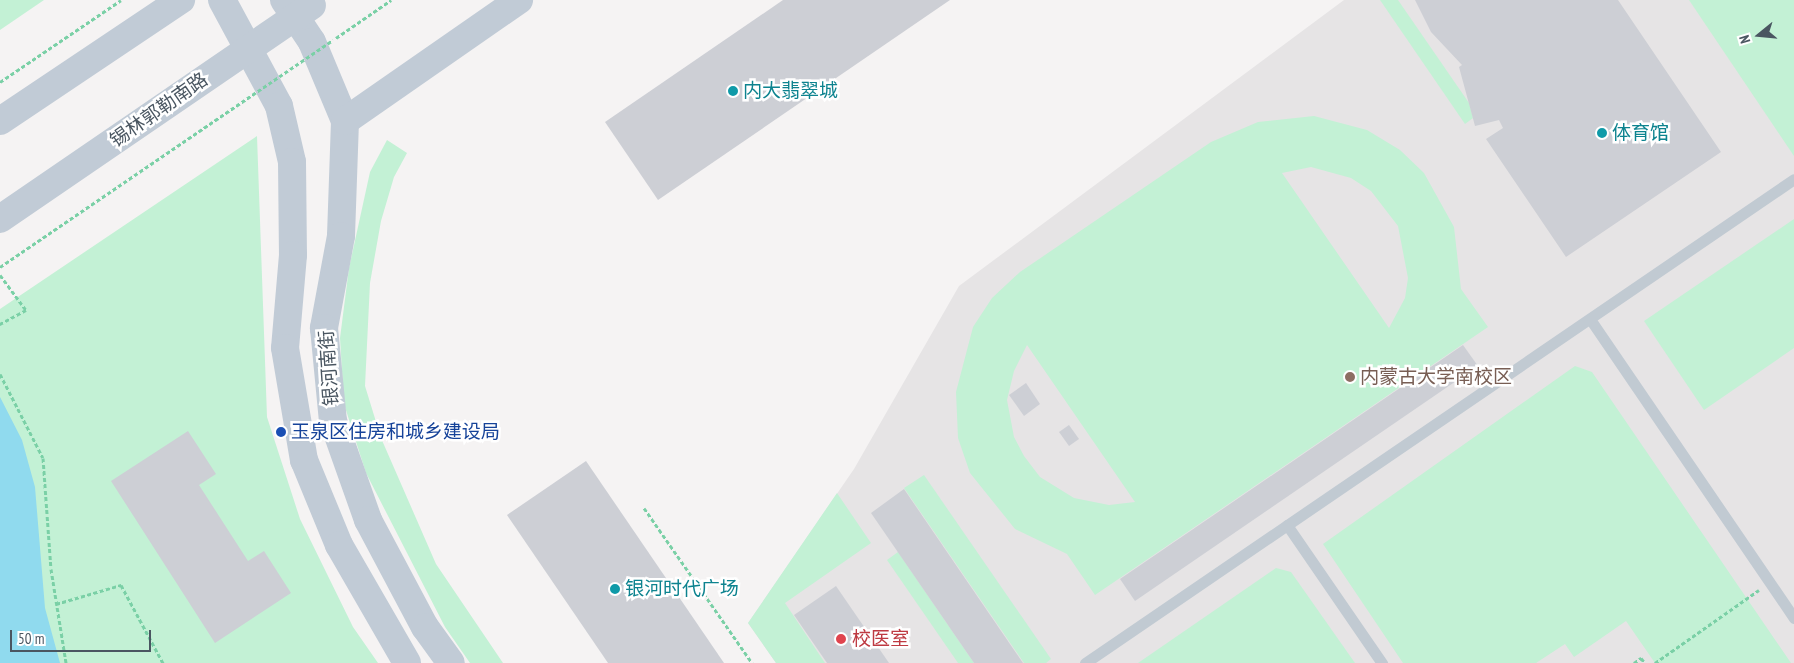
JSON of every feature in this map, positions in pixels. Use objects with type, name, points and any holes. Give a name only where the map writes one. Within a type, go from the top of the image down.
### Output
[{"type":"main road","points":[[0,121],[181,0]]},
{"type":"main road","name":"银河南街","points":[[222,0],[278,106],[292,162],[293,255],[285,348],[304,460],[339,545],[407,663]]},
{"type":"main road","name":"银河南街","points":[[284,0],[312,42],[345,121],[341,236],[324,328],[333,421],[368,520],[425,627],[451,663]]},
{"type":"main road","points":[[345,121],[519,0]]},
{"type":"main road","name":"锡林郭勒南路","points":[[0,219],[315,2]]},
{"type":"lane","points":[[1085,663],[1794,179]]},
{"type":"lane","points":[[1590,319],[1794,618]]},
{"type":"lane","points":[[1288,525],[1382,663]]},
{"type":"path","points":[[0,82],[121,0]]},
{"type":"path","points":[[0,268],[391,0]]},
{"type":"path","points":[[0,275],[26,310],[0,324]]},
{"type":"path","points":[[0,374],[42,458],[56,604],[66,663]]},
{"type":"path","points":[[644,508],[752,663]]},
{"type":"path","points":[[1655,663],[1769,582]]},
{"type":"path","points":[[56,604],[121,585],[164,663]]},
{"type":"path","points":[[1634,663],[1641,658],[1645,663]]},
{"type":"shaded area","name":"内蒙古大学南校区","points":[[1344,0],[1794,0],[1794,663],[776,663],[748,623],[854,469],[959,286]]},
{"type":"green space","points":[[0,0],[44,0],[0,30]]},
{"type":"green space","points":[[1380,0],[1398,0],[1469,103],[1473,118],[1465,124]]},
{"type":"green space","points":[[1689,0],[1794,0],[1794,156]]},
{"type":"green space","points":[[1314,116],[1367,130],[1400,150],[1424,173],[1454,227],[1461,289],[1488,327],[1095,595],[1067,554],[1015,529],[970,473],[958,438],[956,392],[973,327],[992,298],[1020,272],[1211,142],[1258,122]],"holes":[[[1311,167],[1351,178],[1371,191],[1398,226],[1408,278],[1405,298],[1389,328],[1282,173]],[[1027,345],[1135,502],[1109,505],[1074,498],[1040,477],[1024,456],[1014,437],[1007,400],[1014,371]]]},
{"type":"green space","points":[[257,136],[267,417],[300,519],[353,627],[378,663],[0,663],[0,309]]},
{"type":"green space","points":[[387,140],[407,153],[394,177],[381,221],[370,283],[365,386],[381,438],[436,564],[503,663],[470,663],[445,627],[366,473],[344,404],[340,338],[349,268],[370,172]]},
{"type":"green space","points":[[1794,219],[1794,348],[1704,410],[1644,321]]},
{"type":"green space","points":[[1575,366],[1592,372],[1791,663],[1655,663],[1626,621],[1574,657],[1565,644],[1536,663],[1403,663],[1323,544]]},
{"type":"green space","points":[[924,475],[1051,659],[1046,663],[1024,663],[904,488]]},
{"type":"green space","points":[[837,493],[871,543],[785,603],[825,663],[776,663],[748,623]]},
{"type":"green space","points":[[898,552],[974,663],[958,663],[887,560]]},
{"type":"green space","points":[[1276,568],[1291,572],[1355,663],[1138,663]]},
{"type":"water","points":[[0,397],[22,440],[35,487],[45,608],[60,663],[0,663]]},
{"type":"building","name":"内大翡翠城","points":[[783,0],[950,0],[658,200],[605,122]]},
{"type":"building","name":"体育馆","points":[[1415,0],[1618,0],[1721,152],[1566,257],[1486,139],[1503,128],[1499,120],[1475,126],[1459,67],[1462,65],[1431,32]]},
{"type":"building","points":[[1463,345],[1478,366],[1135,601],[1120,579]]},
{"type":"building","points":[[1026,383],[1040,404],[1024,416],[1009,395]]},
{"type":"building","points":[[1069,425],[1079,439],[1069,446],[1059,432]]},
{"type":"building","points":[[188,431],[216,474],[199,485],[248,561],[264,551],[291,593],[215,643],[111,481]]},
{"type":"building","name":"银河时代广场","points":[[586,461],[724,663],[608,663],[507,515]]},
{"type":"building","points":[[904,489],[1023,663],[974,663],[871,513]]},
{"type":"building","name":"校医室","points":[[836,586],[889,663],[827,663],[794,615]]},
{"type":"place","name":"内大翡翠城","points":[[733,91]]},
{"type":"place","name":"体育馆","points":[[1602,133]]},
{"type":"place","name":"内蒙古大学南校区","points":[[1350,377]]},
{"type":"place","name":"玉泉区住房和城乡建设局","points":[[281,432]]},
{"type":"place","name":"银河时代广场","points":[[615,589]]},
{"type":"place","name":"校医室","points":[[841,639]]}]
